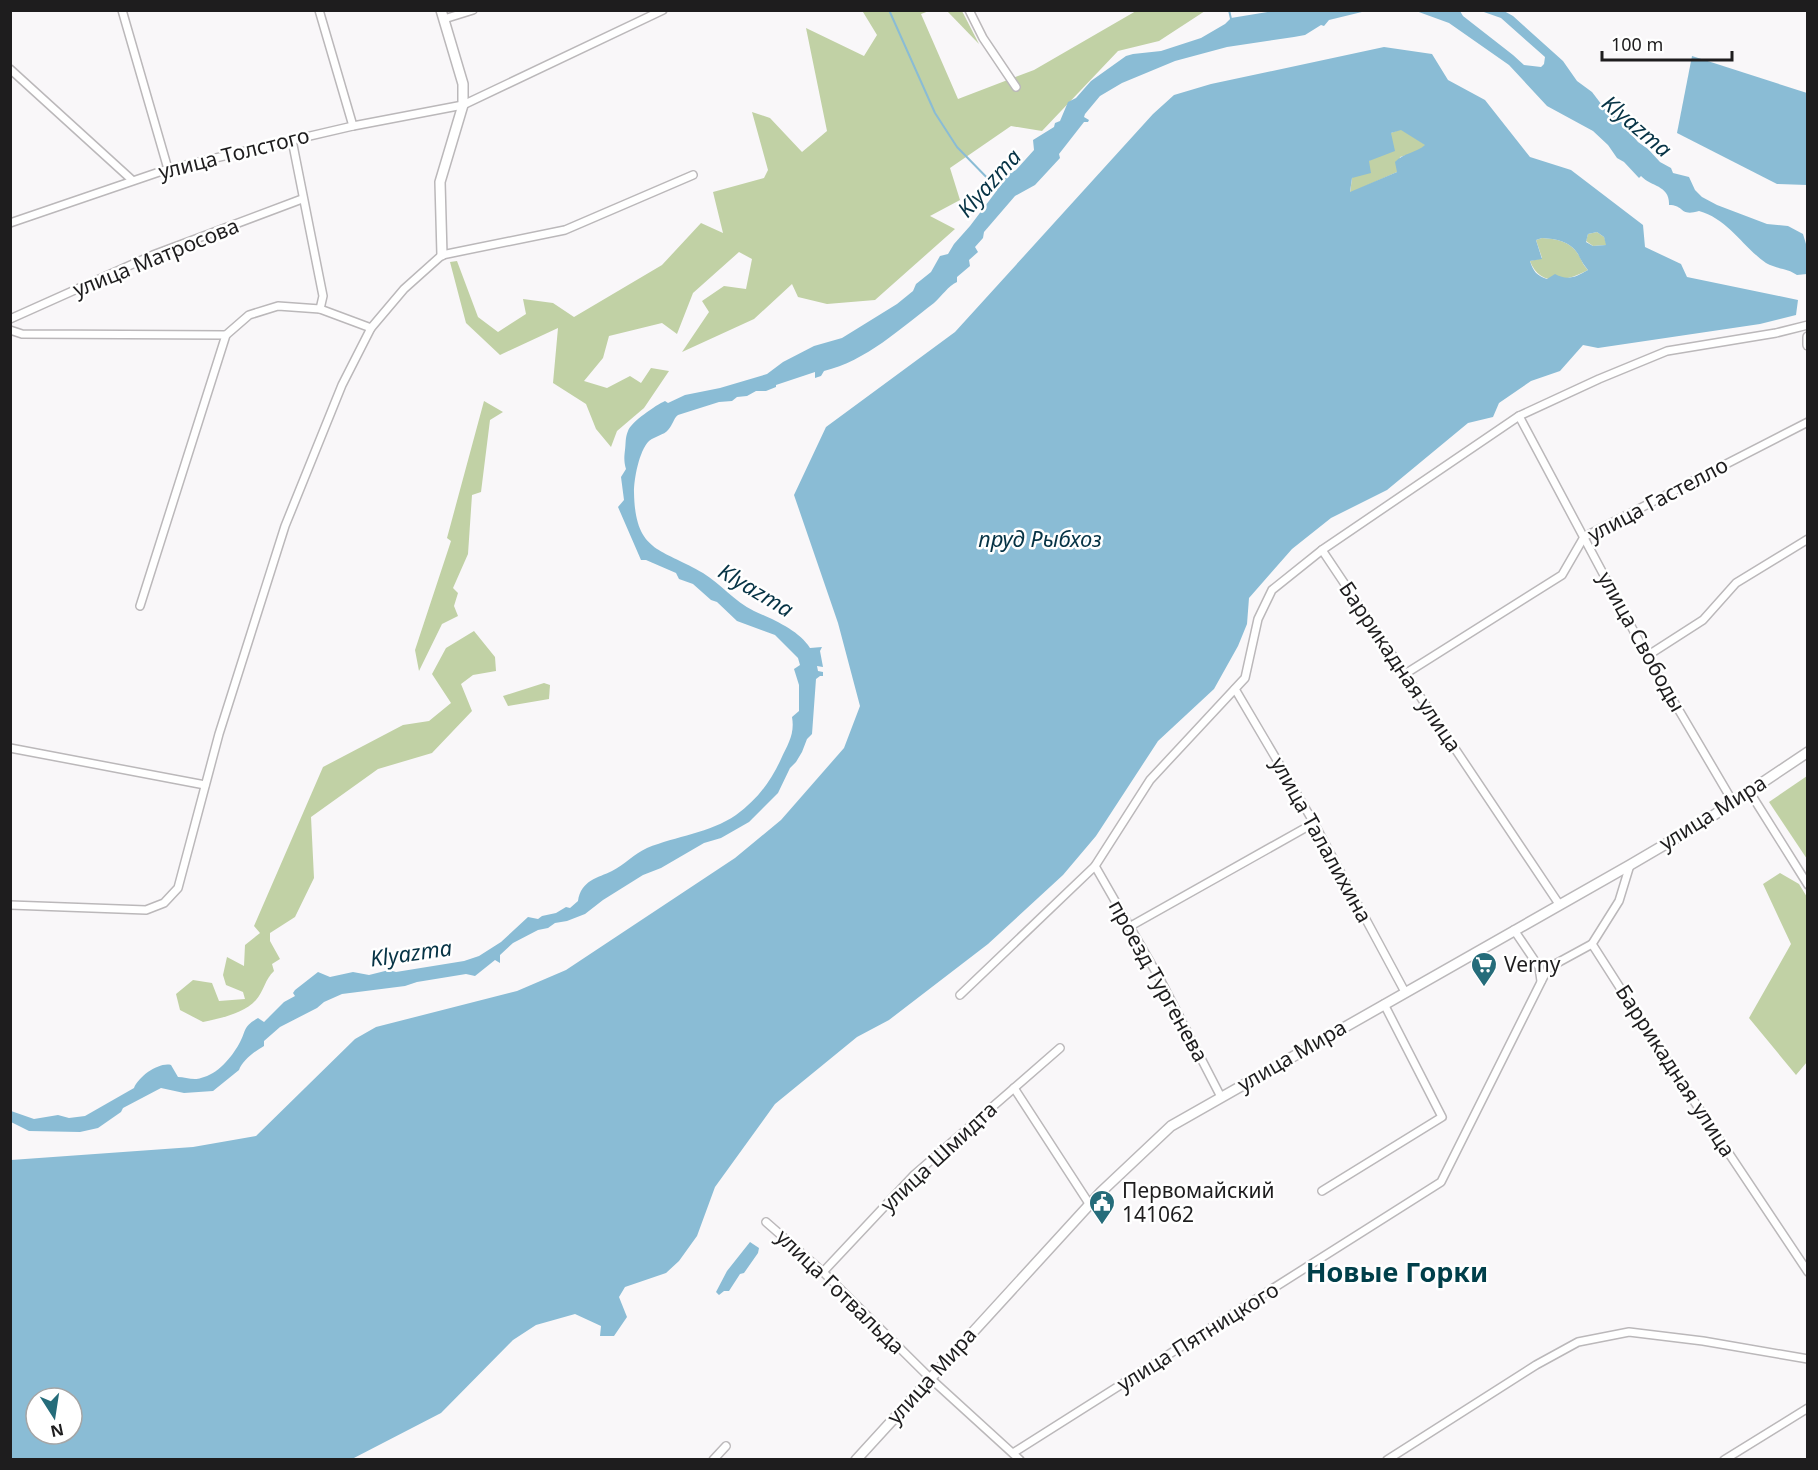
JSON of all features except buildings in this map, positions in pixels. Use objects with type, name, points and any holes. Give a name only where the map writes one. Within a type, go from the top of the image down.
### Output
[{"type":"street","points":[[122,10],[168,169]]},
{"type":"street","points":[[319,10],[353,126]]},
{"type":"street","points":[[442,255],[440,182],[463,105],[463,84],[443,15],[473,10]]},
{"type":"street","name":"улица Толстого","points":[[10,223],[168,169],[353,126],[463,105],[663,10]]},
{"type":"street","points":[[969,10],[983,38],[1016,87]]},
{"type":"street","points":[[10,69],[132,180]]},
{"type":"street","points":[[292,140],[323,296],[320,309]]},
{"type":"street","points":[[10,905],[146,910],[164,903],[178,888],[219,734],[285,526],[342,385],[371,328],[404,289],[442,255],[565,230],[693,175]]},
{"type":"street","name":"улица Матросова","points":[[10,319],[153,255],[302,199]]},
{"type":"street","points":[[140,606],[226,335],[249,315],[278,306],[320,309],[371,328]]},
{"type":"street","points":[[960,995],[1095,866],[1150,780],[1245,678],[1258,619],[1272,590],[1322,550],[1519,416],[1667,351],[1776,333],[1808,325]]},
{"type":"street","points":[[10,330],[22,334],[226,335]]},
{"type":"street","points":[[1807,345],[1808,337]]},
{"type":"street","name":"улица Свободы","points":[[1519,416],[1647,656],[1733,802]]},
{"type":"street","name":"улица Гастелло","points":[[1405,674],[1562,575],[1584,537],[1808,422]]},
{"type":"street","points":[[1647,656],[1703,620],[1736,583],[1808,539]]},
{"type":"street","name":"Баррикадная улица","points":[[1322,550],[1559,904]]},
{"type":"street","name":"улица Талалихина","points":[[1235,689],[1314,823],[1405,992]]},
{"type":"street","points":[[10,748],[205,784]]},
{"type":"street","name":"улица Мира","points":[[856,1460],[1090,1205],[1171,1126],[1630,865],[1733,802],[1808,752]]},
{"type":"street","points":[[1749,791],[1808,885]]},
{"type":"street","points":[[1129,927],[1314,823]]},
{"type":"street","points":[[1592,944],[1619,901],[1630,865]]},
{"type":"street","name":"проезд Тургенева","points":[[1095,866],[1161,981],[1221,1097]]},
{"type":"street","points":[[1514,930],[1539,967],[1541,981]]},
{"type":"street","name":"Баррикадная улица","points":[[1592,944],[1808,1272]]},
{"type":"street","name":"улица Пятницкого","points":[[1013,1453],[1441,1182],[1548,968],[1592,944]]},
{"type":"street","points":[[1322,1191],[1442,1117],[1384,1004]]},
{"type":"street","name":"улица Шмидта","points":[[823,1272],[914,1175],[1060,1048]]},
{"type":"street","points":[[1014,1088],[1090,1205]]},
{"type":"street","name":"улица Готвальда","points":[[766,1222],[823,1272],[930,1378],[1020,1460]]},
{"type":"street","points":[[1387,1460],[1536,1365],[1578,1342],[1629,1332],[1703,1341],[1808,1359]]},
{"type":"street","points":[[1724,1460],[1808,1408]]},
{"type":"street","points":[[712,1460],[726,1446]]},
{"type":"green space","points":[[859,11],[929,11],[921,14],[958,99],[1034,70],[1136,11],[1205,11],[1159,41],[1118,51],[1042,131],[1011,126],[950,168],[960,200],[930,216],[955,229],[875,300],[827,304],[798,297],[792,284],[754,319],[682,352],[709,312],[702,301],[724,286],[746,289],[752,259],[739,252],[693,293],[677,334],[662,323],[609,336],[603,358],[584,381],[607,388],[630,376],[641,383],[651,368],[669,371],[644,408],[617,431],[611,447],[596,429],[586,404],[553,383],[558,328],[500,355],[466,323],[450,262],[457,261],[478,317],[498,332],[526,314],[523,299],[553,303],[574,317],[662,265],[701,223],[723,233],[713,192],[764,178],[768,170],[752,112],[770,118],[802,152],[827,131],[806,28],[864,56],[877,35],[863,12]]},
{"type":"green space","points":[[947,11],[962,11],[979,44]]},
{"type":"green space","points":[[1401,129],[1426,145],[1417,152],[1400,157],[1397,172],[1350,193],[1352,178],[1391,133]]},
{"type":"green space","points":[[1597,232],[1604,237],[1607,245],[1593,246],[1586,241],[1588,234]]},
{"type":"green space","points":[[1542,238],[1567,243],[1575,250],[1588,270],[1555,280],[1540,275],[1530,261],[1542,258],[1536,240]]},
{"type":"green space","points":[[484,401],[503,412],[490,420],[481,492],[472,495],[468,554],[453,588],[458,593],[454,606],[458,616],[442,624],[419,671],[415,650],[451,541],[447,538]]},
{"type":"green space","points":[[474,631],[495,657],[496,671],[473,675],[461,684],[472,711],[432,753],[378,769],[311,817],[314,878],[295,917],[270,933],[270,941],[280,959],[272,964],[274,971],[256,1000],[238,1012],[203,1022],[180,1010],[176,994],[193,980],[212,983],[219,1001],[245,999],[243,992],[226,985],[223,975],[227,957],[244,966],[245,945],[260,933],[254,926],[323,767],[403,725],[429,721],[451,703],[432,674],[446,648]]},
{"type":"green space","points":[[544,683],[550,685],[549,699],[508,706],[503,696]]},
{"type":"green space","points":[[1807,776],[1807,859],[1769,802]]},
{"type":"green space","points":[[1780,873],[1799,884],[1807,897],[1807,1062],[1796,1075],[1749,1018],[1791,944],[1763,884]]},
{"type":"water","points":[[1280,10],[1366,11],[1329,20],[1324,26],[1321,25],[1305,35],[1227,47],[1175,61],[1122,83],[1100,96],[1085,114],[1084,117],[1089,120],[1088,122],[1084,122],[1059,154],[1060,158],[1035,185],[1015,196],[984,232],[983,238],[975,247],[978,252],[969,260],[970,266],[957,277],[957,282],[896,333],[869,352],[824,371],[821,376],[815,378],[815,372],[776,385],[766,391],[756,391],[732,401],[719,402],[678,415],[666,432],[651,439],[645,446],[638,465],[634,492],[639,527],[645,538],[663,552],[710,577],[747,607],[792,630],[810,648],[822,647],[820,651],[823,667],[817,666],[818,671],[823,672],[823,676],[816,679],[812,734],[790,768],[778,793],[749,822],[643,875],[585,914],[555,923],[513,943],[500,955],[500,963],[495,960],[475,976],[466,974],[405,986],[342,994],[324,1002],[280,1027],[264,1041],[264,1046],[253,1053],[239,1070],[213,1091],[184,1093],[161,1088],[123,1108],[121,1112],[98,1128],[80,1132],[29,1131],[11,1122],[11,1111],[34,1119],[58,1115],[69,1118],[85,1116],[134,1088],[145,1075],[161,1066],[171,1065],[178,1077],[198,1079],[207,1076],[228,1060],[249,1024],[258,1018],[264,1022],[284,1002],[295,996],[293,993],[295,990],[318,972],[330,977],[353,972],[369,975],[389,970],[396,972],[464,961],[479,956],[501,942],[528,917],[538,919],[566,907],[570,908],[578,901],[586,884],[616,869],[642,850],[715,826],[744,809],[768,782],[790,739],[793,729],[792,717],[799,711],[799,685],[794,669],[800,665],[798,658],[775,635],[737,621],[693,584],[679,579],[676,573],[641,560],[618,507],[624,500],[621,477],[626,469],[624,458],[630,427],[644,414],[665,401],[668,403],[685,395],[720,388],[767,374],[783,362],[814,346],[842,338],[897,304],[931,272],[940,256],[948,254],[1001,185],[1005,176],[1016,170],[1034,150],[1033,140],[1060,121],[1068,102],[1076,98],[1091,81],[1126,56],[1161,51],[1201,38],[1231,18]]},
{"type":"water","points":[[1416,11],[1460,11],[1463,16],[1524,65],[1541,67],[1545,57],[1501,18],[1481,11],[1504,11],[1513,16],[1563,61],[1577,81],[1592,92],[1605,109],[1618,118],[1638,142],[1660,162],[1671,168],[1673,173],[1689,177],[1695,190],[1702,197],[1767,224],[1788,226],[1803,234],[1806,244],[1807,274],[1797,275],[1766,263],[1727,227],[1709,215],[1699,211],[1688,213],[1669,205],[1663,190],[1641,176],[1639,178],[1593,131],[1547,106],[1509,65],[1449,23]]},
{"type":"water","name":"пруд Рыбхоз","points":[[1384,47],[1432,54],[1448,80],[1485,100],[1530,157],[1571,170],[1643,225],[1645,247],[1681,264],[1687,277],[1798,300],[1796,315],[1760,324],[1598,348],[1583,345],[1560,371],[1531,381],[1499,403],[1493,417],[1468,423],[1387,490],[1331,518],[1292,549],[1249,598],[1247,624],[1238,646],[1214,689],[1158,741],[1096,836],[1063,875],[988,944],[889,1020],[857,1037],[775,1104],[715,1187],[697,1236],[679,1261],[666,1273],[625,1287],[619,1297],[627,1317],[614,1336],[600,1336],[601,1326],[575,1314],[536,1325],[513,1340],[441,1413],[352,1459],[11,1459],[11,1160],[193,1147],[256,1136],[355,1039],[376,1027],[517,991],[566,970],[735,858],[781,820],[844,748],[860,706],[838,623],[794,495],[826,427],[955,332],[1153,114],[1174,95],[1211,84]],"holes":[[[1401,130],[1425,145],[1395,162],[1397,172],[1350,192],[1352,178],[1371,173],[1369,161],[1395,151],[1391,133]],[[1597,232],[1604,237],[1606,245],[1593,246],[1586,242],[1588,234]],[[1542,238],[1567,243],[1575,250],[1588,270],[1572,277],[1555,274],[1547,279],[1538,275],[1530,261],[1542,259],[1536,240]]]},
{"type":"water","points":[[1692,56],[1807,93],[1807,185],[1777,184],[1677,133]]},
{"type":"water","points":[[750,1242],[759,1248],[758,1253],[729,1291],[724,1291],[719,1295],[716,1292],[727,1271]]},
{"type":"waterway","name":"Klyazma","points":[[889,10],[935,113],[957,147],[999,190]]},
{"type":"waterway","points":[[1229,10],[1231,19]]},
{"type":"place","name":"Verny","points":[[1484,988]]},
{"type":"place","name":"Первомайский 141062","points":[[1102,1226]]},
{"type":"district","name":"Новые Горки","points":[[1397,1273]]}]
